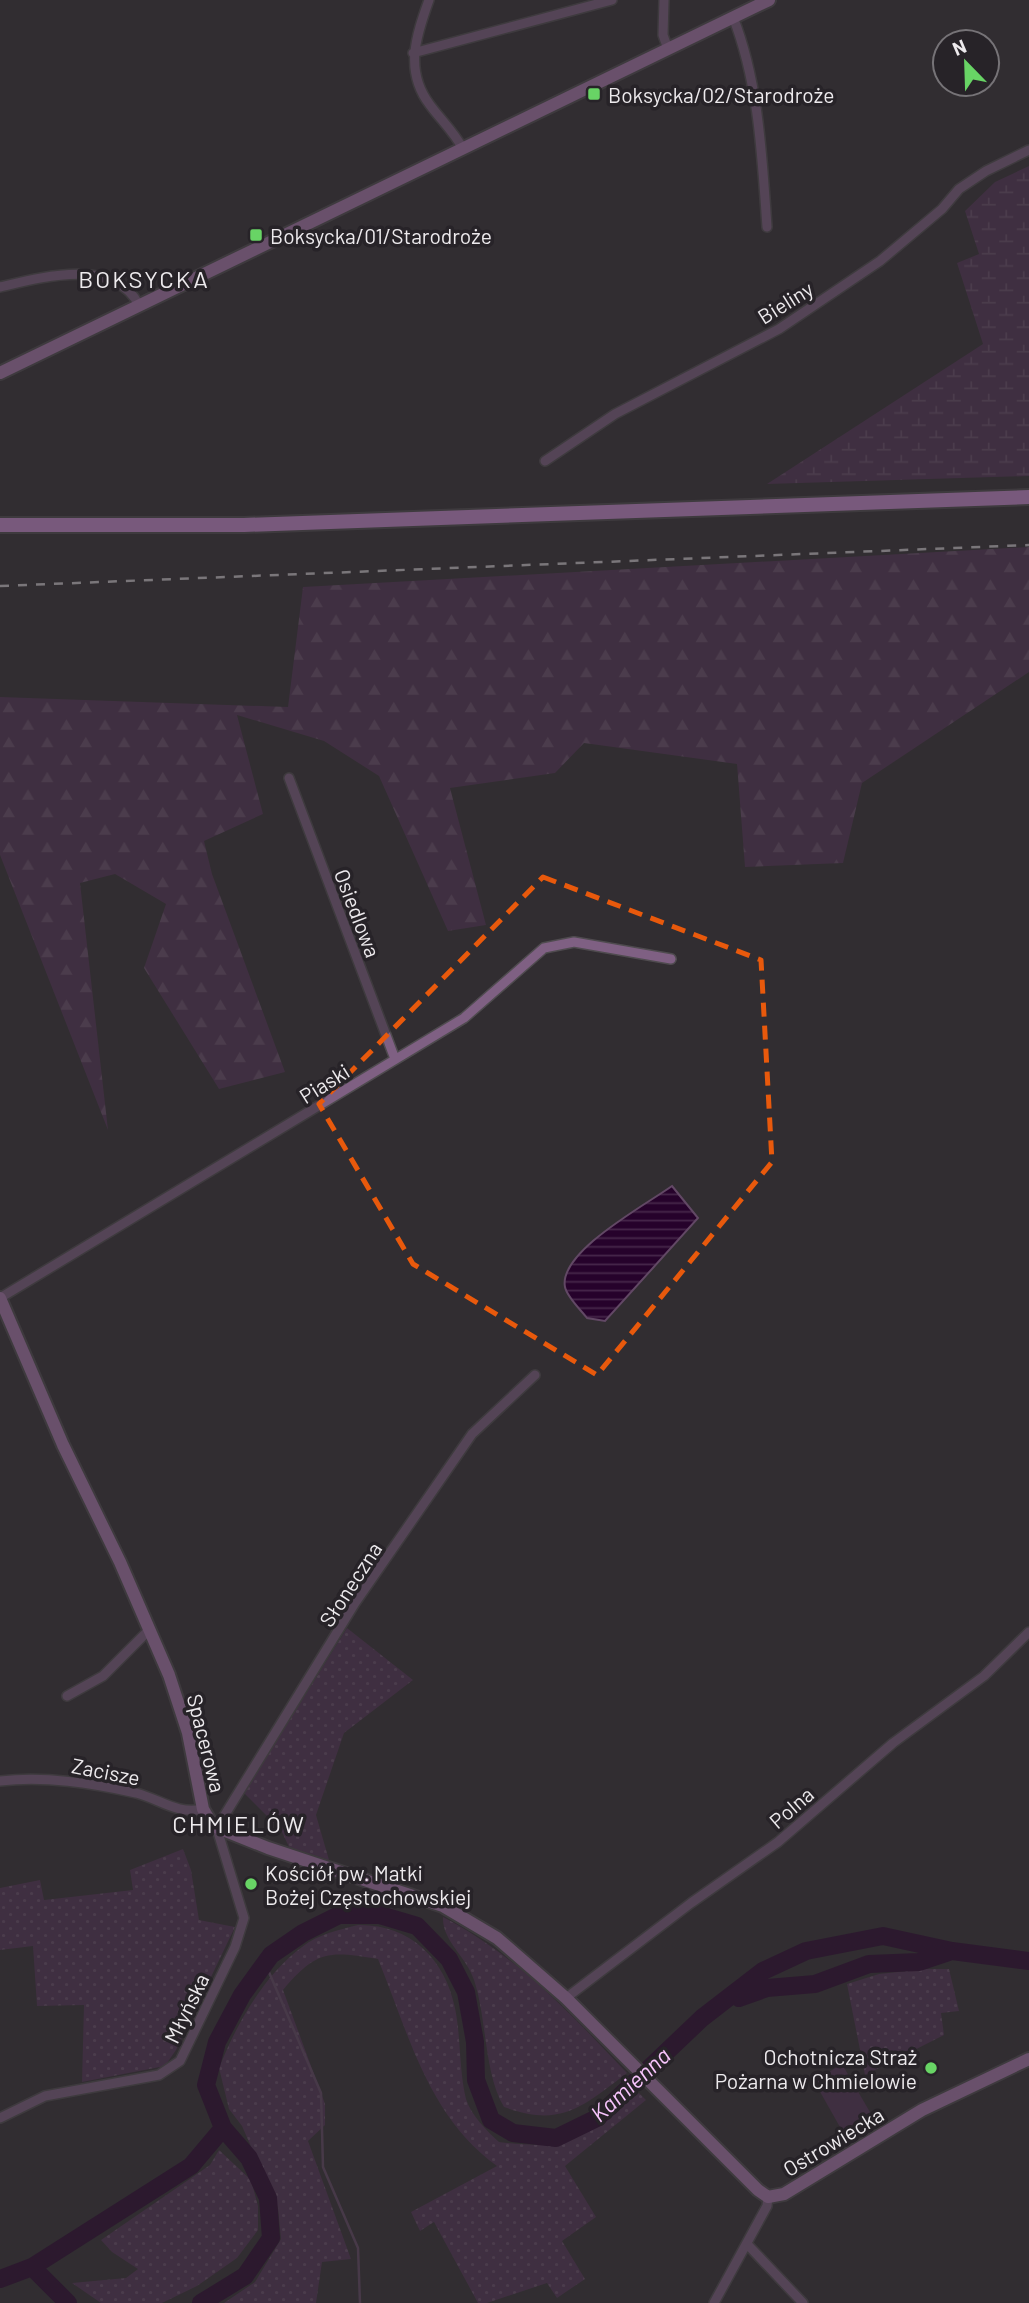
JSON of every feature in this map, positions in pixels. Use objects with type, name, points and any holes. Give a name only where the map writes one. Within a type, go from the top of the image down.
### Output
[{"type":"main road","points":[[0,524],[257,524],[1029,497]]},
{"type":"street","points":[[429,0],[413,52],[419,87],[463,149]]},
{"type":"street","points":[[413,52],[612,0]]},
{"type":"street","points":[[664,0],[663,35],[668,49]]},
{"type":"street","points":[[0,373],[768,0]]},
{"type":"street","points":[[733,17],[744,44],[761,137],[767,227]]},
{"type":"street","name":"Bieliny","points":[[545,461],[615,414],[779,329],[880,261],[942,209],[959,189],[986,171],[1029,150]]},
{"type":"street","points":[[0,287],[66,275],[104,276],[127,288],[139,305]]},
{"type":"street","name":"Osiedlowa","points":[[289,778],[395,1059]]},
{"type":"street","name":"Piaski","points":[[0,1298],[464,1018],[544,948],[556,943],[575,942],[671,958]]},
{"type":"street","name":"Spacerowa","points":[[0,1298],[63,1445],[169,1675],[188,1732],[203,1809],[217,1829]]},
{"type":"street","name":"Słoneczna","points":[[217,1829],[355,1603],[472,1434],[535,1376]]},
{"type":"street","points":[[67,1696],[103,1676],[149,1630]]},
{"type":"street","name":"Polna","points":[[566,1998],[778,1842],[885,1749],[984,1676],[1029,1632]]},
{"type":"street","name":"Zacisze","points":[[0,1781],[41,1777],[139,1794],[182,1811],[203,1809]]},
{"type":"street","points":[[217,1829],[443,1906],[497,1938],[566,1998],[768,2197],[767,2206],[714,2303]]},
{"type":"street","name":"Młyńska","points":[[0,2118],[45,2096],[159,2075],[180,2061],[235,1947],[244,1918],[217,1829]]},
{"type":"street","name":"Ostrowiecka","points":[[768,2197],[784,2194],[922,2110],[1029,2059]]},
{"type":"street","points":[[747,2244],[803,2303]]},
{"type":"highlighted area","points":[[543,877],[761,960],[772,1162],[597,1375],[413,1264],[319,1104]]},
{"type":"green space","points":[[1029,166],[1029,476],[767,484],[983,344],[957,263],[979,254],[965,211],[995,182]]},
{"type":"green space","points":[[1029,547],[1029,672],[862,783],[843,863],[745,867],[737,764],[584,743],[555,773],[450,788],[486,925],[448,931],[379,776],[324,741],[237,715],[263,814],[204,841],[212,874],[285,1072],[219,1089],[144,968],[166,904],[115,874],[80,883],[108,1130],[0,855],[0,697],[288,707],[303,587]]},
{"type":"green space","points":[[347,1628],[413,1680],[344,1733],[316,1815],[329,1860],[289,1847],[281,1830],[244,1793]]},
{"type":"green space","points":[[183,1849],[191,1870],[199,1920],[235,1927],[176,2050],[165,2066],[82,2082],[84,2005],[37,2006],[33,1946],[0,1950],[0,1888],[40,1880],[44,1900],[133,1890],[130,1870]]},
{"type":"green space","points":[[443,1917],[470,1932],[519,1968],[627,2073],[597,2096],[570,2111],[541,2115],[504,2107],[489,2063],[474,1980],[446,1934]]},
{"type":"green space","points":[[358,1925],[376,1926],[408,1938],[422,1947],[443,1974],[455,2008],[462,2077],[468,2105],[475,2117],[499,2142],[544,2144],[576,2138],[604,2121],[639,2093],[646,2100],[565,2166],[596,2217],[562,2241],[585,2279],[557,2298],[547,2283],[487,2303],[478,2303],[434,2222],[420,2231],[411,2212],[497,2166],[473,2146],[437,2099],[411,2045],[378,1959],[335,1955],[324,1956],[305,1967],[283,1990],[325,2104],[325,2125],[308,2141],[351,2259],[322,2262],[316,2303],[224,2303],[255,2282],[281,2239],[278,2208],[242,2126],[229,2109],[219,2068],[253,2002],[288,1958],[315,1939]]},
{"type":"green space","points":[[949,1969],[959,2011],[941,2013],[944,2035],[865,2075],[847,1984],[879,1974]]},
{"type":"green space","points":[[842,2064],[874,2119],[845,2136],[814,2081]]},
{"type":"green space","points":[[219,2150],[251,2180],[258,2206],[258,2230],[237,2258],[197,2286],[162,2303],[101,2303],[72,2283],[126,2278],[138,2269],[112,2252],[101,2240],[210,2165]]},
{"type":"shaded area","points":[[672,1186],[698,1218],[605,1321],[587,1318],[565,1287],[567,1273],[575,1259],[606,1230]]},
{"type":"waterway","name":"Kamienna","points":[[0,2279],[32,2267],[191,2166],[223,2128],[206,2085],[217,2042],[242,1995],[271,1955],[303,1933],[339,1915],[380,1915],[417,1926],[449,1959],[466,1992],[475,2042],[476,2080],[491,2120],[513,2133],[556,2138],[597,2118],[702,2018],[763,1971],[806,1951],[883,1936],[952,1951],[1029,1961]]},
{"type":"waterway","name":"Kamienna","points":[[739,1998],[767,1988],[815,1984],[869,1964],[919,1962],[949,1952]]},
{"type":"waterway","points":[[265,1963],[321,2093],[323,2167],[358,2248],[360,2303]]},
{"type":"waterway","name":"Kamienna","points":[[201,2303],[245,2276],[271,2238],[268,2198],[249,2158],[223,2128]]},
{"type":"waterway","name":"Kamienna","points":[[32,2267],[68,2303]]},
{"type":"railway","points":[[0,586],[1029,545]]},
{"type":"place","name":"Boksycka/02/Starodroże","points":[[594,94]]},
{"type":"place","name":"Boksycka/01/Starodroże","points":[[256,235]]},
{"type":"place","name":"Kościół pw. Matki Bożej Częstochowskiej","points":[[251,1884]]},
{"type":"place","name":"Ochotnicza Straż Pożarna w Chmielowie","points":[[931,2068]]},
{"type":"district","name":"BOKSYCKA","points":[[144,278]]},
{"type":"district","name":"CHMIELÓW","points":[[239,1823]]}]
